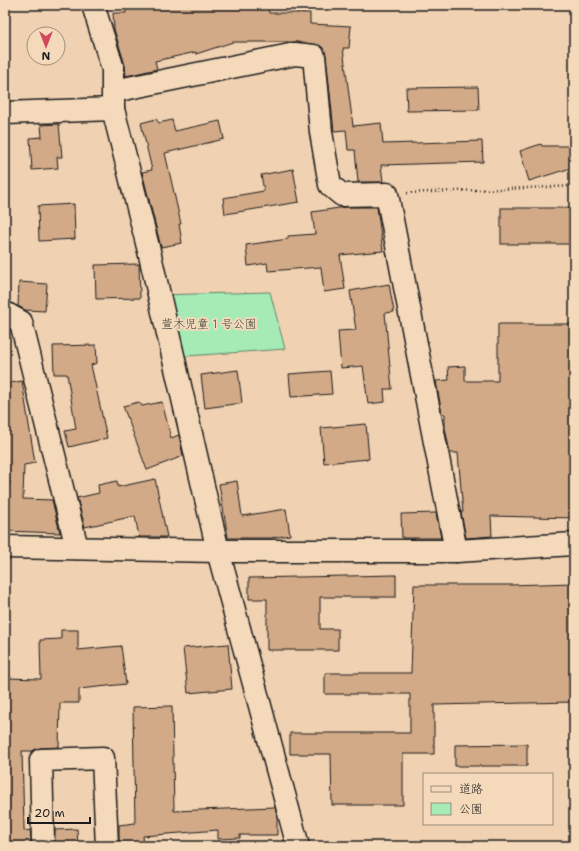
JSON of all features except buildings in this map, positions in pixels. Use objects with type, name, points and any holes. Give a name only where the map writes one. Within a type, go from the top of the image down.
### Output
[{"type":"street","points":[[93,5],[113,69],[114,100],[218,550],[298,846]]},
{"type":"street","points":[[5,113],[114,100],[295,54],[314,56],[321,132],[330,185],[342,195],[387,194],[456,551]]},
{"type":"street","points":[[5,313],[21,322],[77,548]]},
{"type":"street","points":[[5,547],[456,551],[574,544]]},
{"type":"street","points":[[43,840],[40,760],[103,758],[107,846]]},
{"type":"path","points":[[387,194],[574,186]]},
{"type":"green space","name":"萱木児童１号公園","points":[[270,292],[285,349],[173,357],[159,295]]}]
